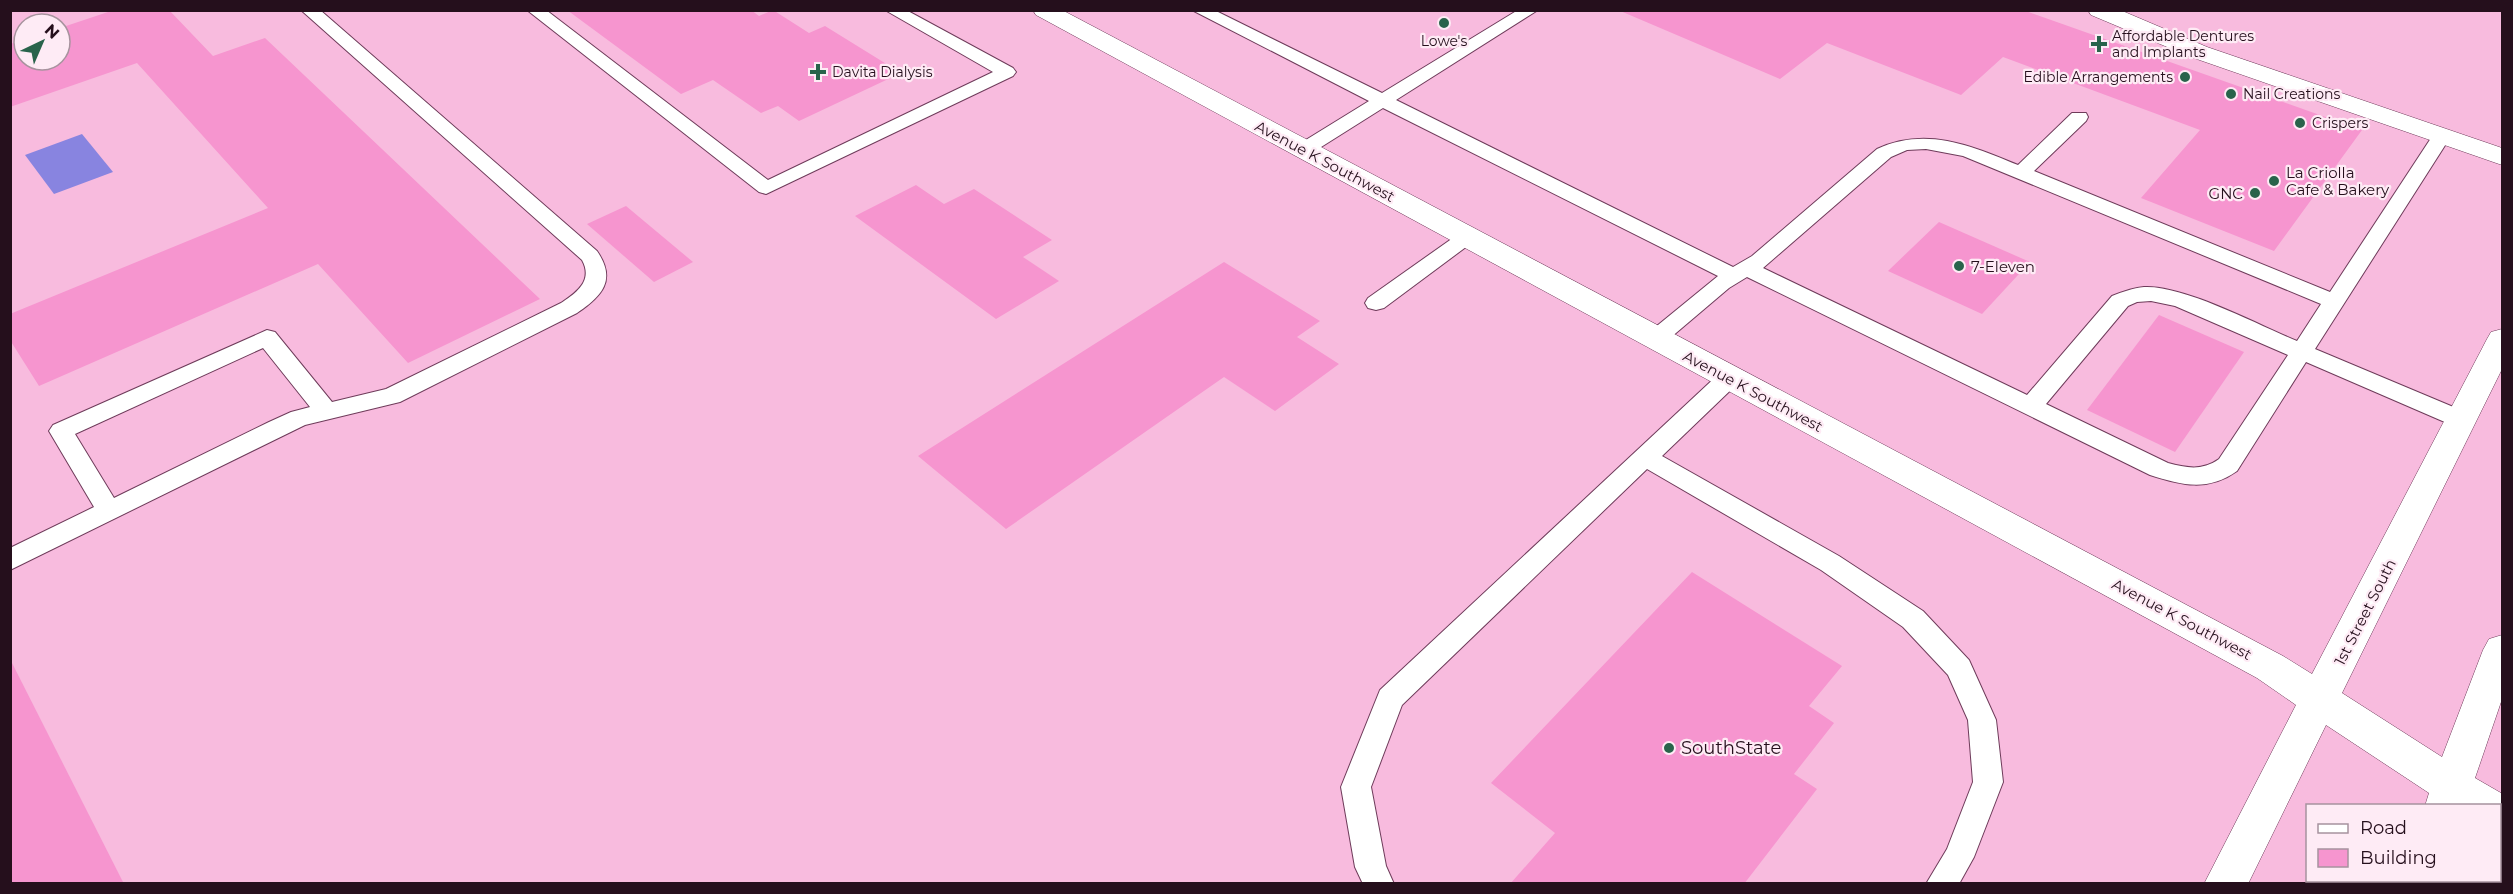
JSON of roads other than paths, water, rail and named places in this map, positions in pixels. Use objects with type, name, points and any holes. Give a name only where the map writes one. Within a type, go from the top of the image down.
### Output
[{"type":"street","name":"Avenue K Southwest","points":[[1044,10],[2270,667],[2320,698],[2461,799]]},
{"type":"street","points":[[2099,10],[2199,52],[2502,157]]},
{"type":"street","name":"1st Street South","points":[[2225,884],[2502,339]]},
{"type":"street","points":[[2461,799],[2469,736],[2502,650]]},
{"type":"lane","points":[[10,560],[277,428],[326,411],[366,404],[418,385],[569,308],[583,299],[592,288],[598,276],[597,266],[590,256],[309,10]]},
{"type":"lane","points":[[535,10],[766,188],[1007,72],[893,10]]},
{"type":"lane","points":[[1200,10],[1382,101],[2159,469],[2180,476],[2199,478],[2217,474],[2228,465],[2300,351],[2442,136]]},
{"type":"lane","points":[[1303,150],[1530,10]]},
{"type":"lane","points":[[2021,173],[2079,117]]},
{"type":"lane","points":[[1655,339],[1716,287],[1742,273],[1894,148],[1906,144],[1938,144],[1970,152],[2333,301]]},
{"type":"lane","points":[[1376,303],[1467,237]]},
{"type":"lane","points":[[2030,406],[2120,301],[2131,295],[2145,293],[2183,302],[2462,420]]},
{"type":"lane","points":[[109,511],[61,431],[267,337],[326,411]]},
{"type":"lane","points":[[1378,884],[1371,867],[1356,787],[1390,698],[1729,378]]},
{"type":"lane","points":[[1645,457],[1830,563],[1912,619],[1959,668],[1982,720],[1988,782],[1959,857],[1941,884]]},
{"type":"place","name":"Lowe's","points":[[1444,23]]},
{"type":"place","name":"Affordable Dentures and Implants","points":[[2099,44]]},
{"type":"place","name":"Davita Dialysis","points":[[818,72]]},
{"type":"place","name":"Edible Arrangements","points":[[2185,77]]},
{"type":"place","name":"Nail Creations","points":[[2231,94]]},
{"type":"place","name":"Crispers","points":[[2300,123]]},
{"type":"place","name":"La Criolla Cafe & Bakery","points":[[2274,181]]},
{"type":"place","name":"GNC","points":[[2255,193]]},
{"type":"place","name":"7-Eleven","points":[[1959,266]]},
{"type":"place","name":"SouthState","points":[[1669,748]]}]
